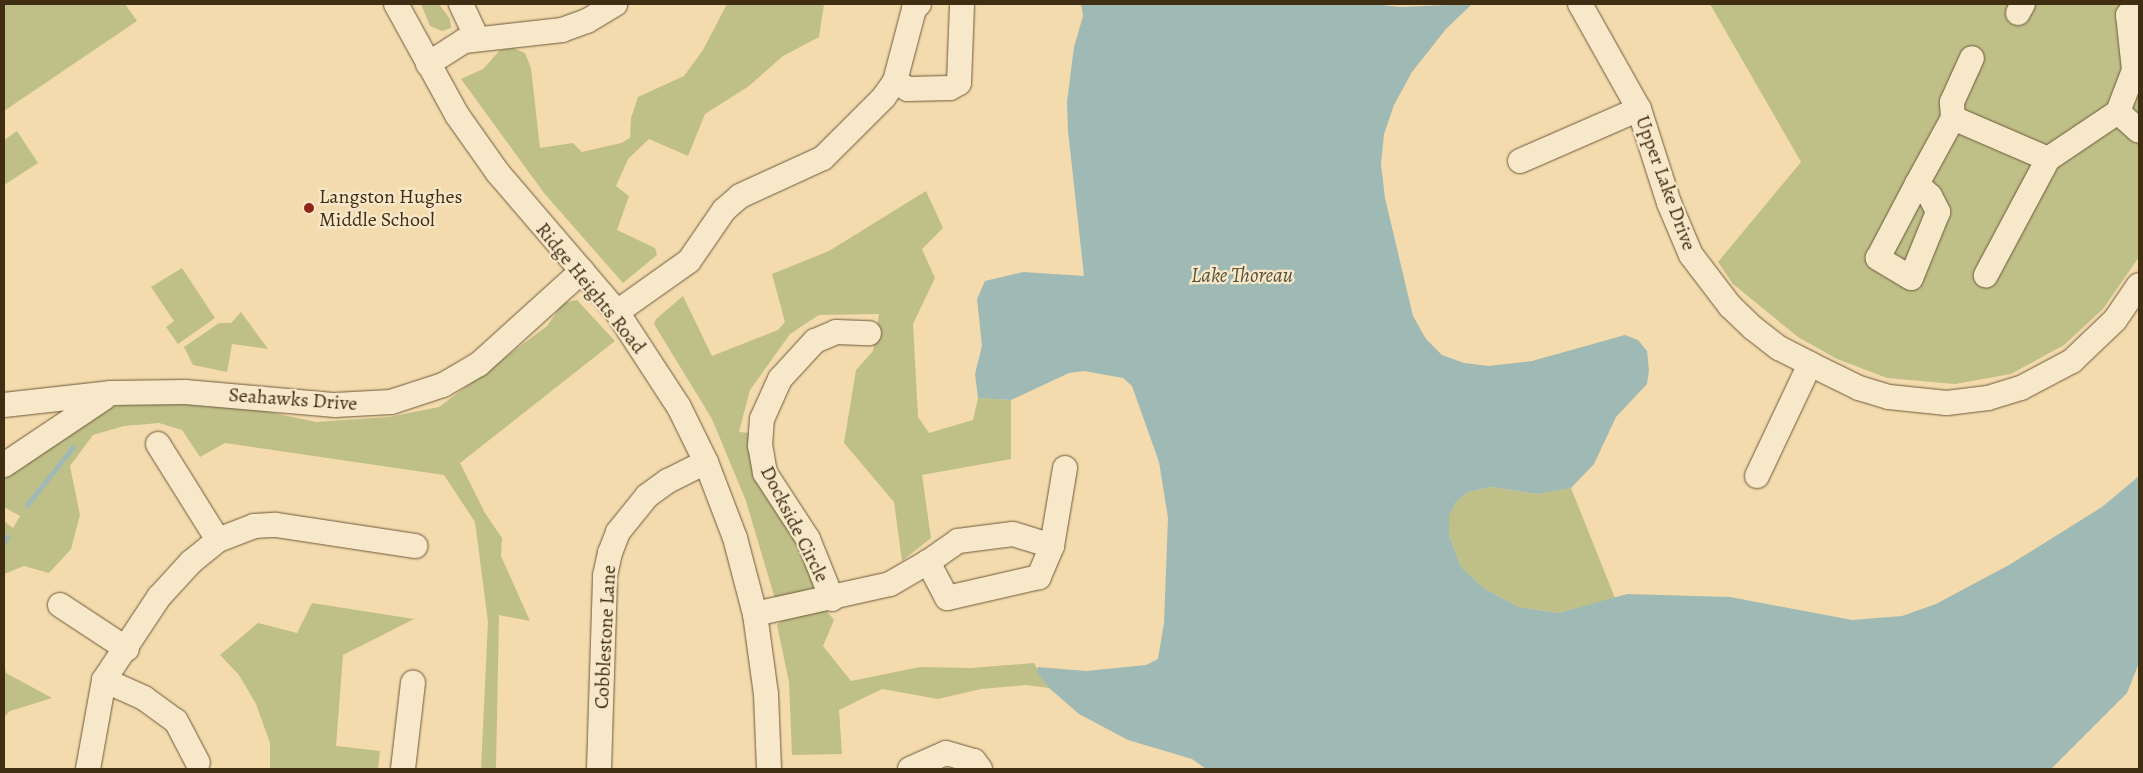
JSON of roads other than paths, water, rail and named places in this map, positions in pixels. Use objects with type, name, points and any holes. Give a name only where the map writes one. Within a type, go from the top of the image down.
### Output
[{"type":"street","name":"Ridge Heights Road","points":[[396,4],[457,115],[498,173],[617,312],[679,407],[706,462],[735,538],[755,614],[766,694],[769,769]]},
{"type":"street","points":[[461,4],[477,38]]},
{"type":"street","points":[[428,64],[464,41],[477,38],[538,34],[562,30],[587,21],[615,4]]},
{"type":"street","points":[[617,312],[690,261],[724,210],[740,196],[823,158],[884,97],[895,81],[914,9],[920,4]]},
{"type":"street","points":[[895,81],[908,89],[950,88],[959,83],[962,4]]},
{"type":"street","name":"Upper Lake Drive","points":[[1580,4],[1639,109],[1678,226],[1709,281],[1753,328],[1780,348],[1810,364],[1859,388],[1889,397],[1947,403],[1988,398],[2021,388],[2072,361],[2115,320],[2139,285]]},
{"type":"street","points":[[1986,275],[2048,159],[2118,112],[2134,70],[2128,7]]},
{"type":"street","points":[[1917,184],[1953,118],[1952,102],[1972,58]]},
{"type":"street","points":[[1520,161],[1639,109]]},
{"type":"street","points":[[2118,112],[2139,131]]},
{"type":"street","points":[[1953,118],[2048,159]]},
{"type":"street","name":"Seahawks Drive","points":[[4,406],[111,393],[212,392],[335,406],[391,402],[442,385],[479,364],[582,271]]},
{"type":"street","name":"Dockside Circle","points":[[832,599],[808,539],[765,473],[760,446],[762,419],[780,379],[815,341],[836,332],[869,333]]},
{"type":"street","points":[[1757,476],[1810,364]]},
{"type":"street","points":[[4,465],[111,393]]},
{"type":"street","points":[[158,444],[218,540]]},
{"type":"street","name":"Cobblestone Lane","points":[[599,769],[605,576],[610,553],[618,532],[647,496],[668,480],[706,462]]},
{"type":"street","points":[[928,562],[948,598],[1040,577],[1052,546],[1065,468]]},
{"type":"street","points":[[88,769],[104,680],[127,649],[159,597],[191,562],[218,540],[254,526],[276,525],[415,546]]},
{"type":"street","points":[[755,614],[832,599],[890,584],[928,562],[958,541],[1013,534],[1052,546]]},
{"type":"street","points":[[60,605],[127,649]]},
{"type":"street","points":[[104,680],[144,698],[176,721],[198,763]]},
{"type":"street","points":[[403,769],[413,683]]},
{"type":"street","points":[[910,769],[946,753],[974,761],[980,769]]},
{"type":"water","name":"Lake Thoreau","points":[[1081,4],[1372,4],[1401,7],[1472,4],[1446,29],[1412,72],[1394,105],[1384,134],[1381,164],[1385,198],[1413,316],[1426,339],[1442,355],[1464,363],[1489,366],[1532,361],[1625,335],[1638,340],[1647,351],[1649,370],[1647,384],[1616,417],[1594,464],[1571,488],[1538,494],[1491,487],[1468,492],[1455,503],[1449,516],[1449,535],[1461,567],[1485,589],[1519,607],[1558,613],[1627,594],[1730,597],[1852,620],[1902,616],[1936,604],[2009,565],[2102,507],[2139,476],[2139,663],[2127,693],[2051,769],[1206,769],[1192,759],[1128,740],[1079,714],[1049,688],[1037,672],[1038,667],[1086,671],[1146,665],[1158,659],[1164,623],[1168,518],[1159,462],[1132,386],[1123,378],[1084,371],[1069,373],[1011,400],[978,398],[975,374],[982,346],[977,299],[985,281],[1023,272],[1084,276],[1068,131],[1067,102],[1074,47],[1083,16]]},
{"type":"waterway","points":[[27,505],[73,447]]},
{"type":"waterway","points":[[4,543],[7,537]]},
{"type":"place","name":"Langston Hughes Middle School","points":[[309,208]]}]
